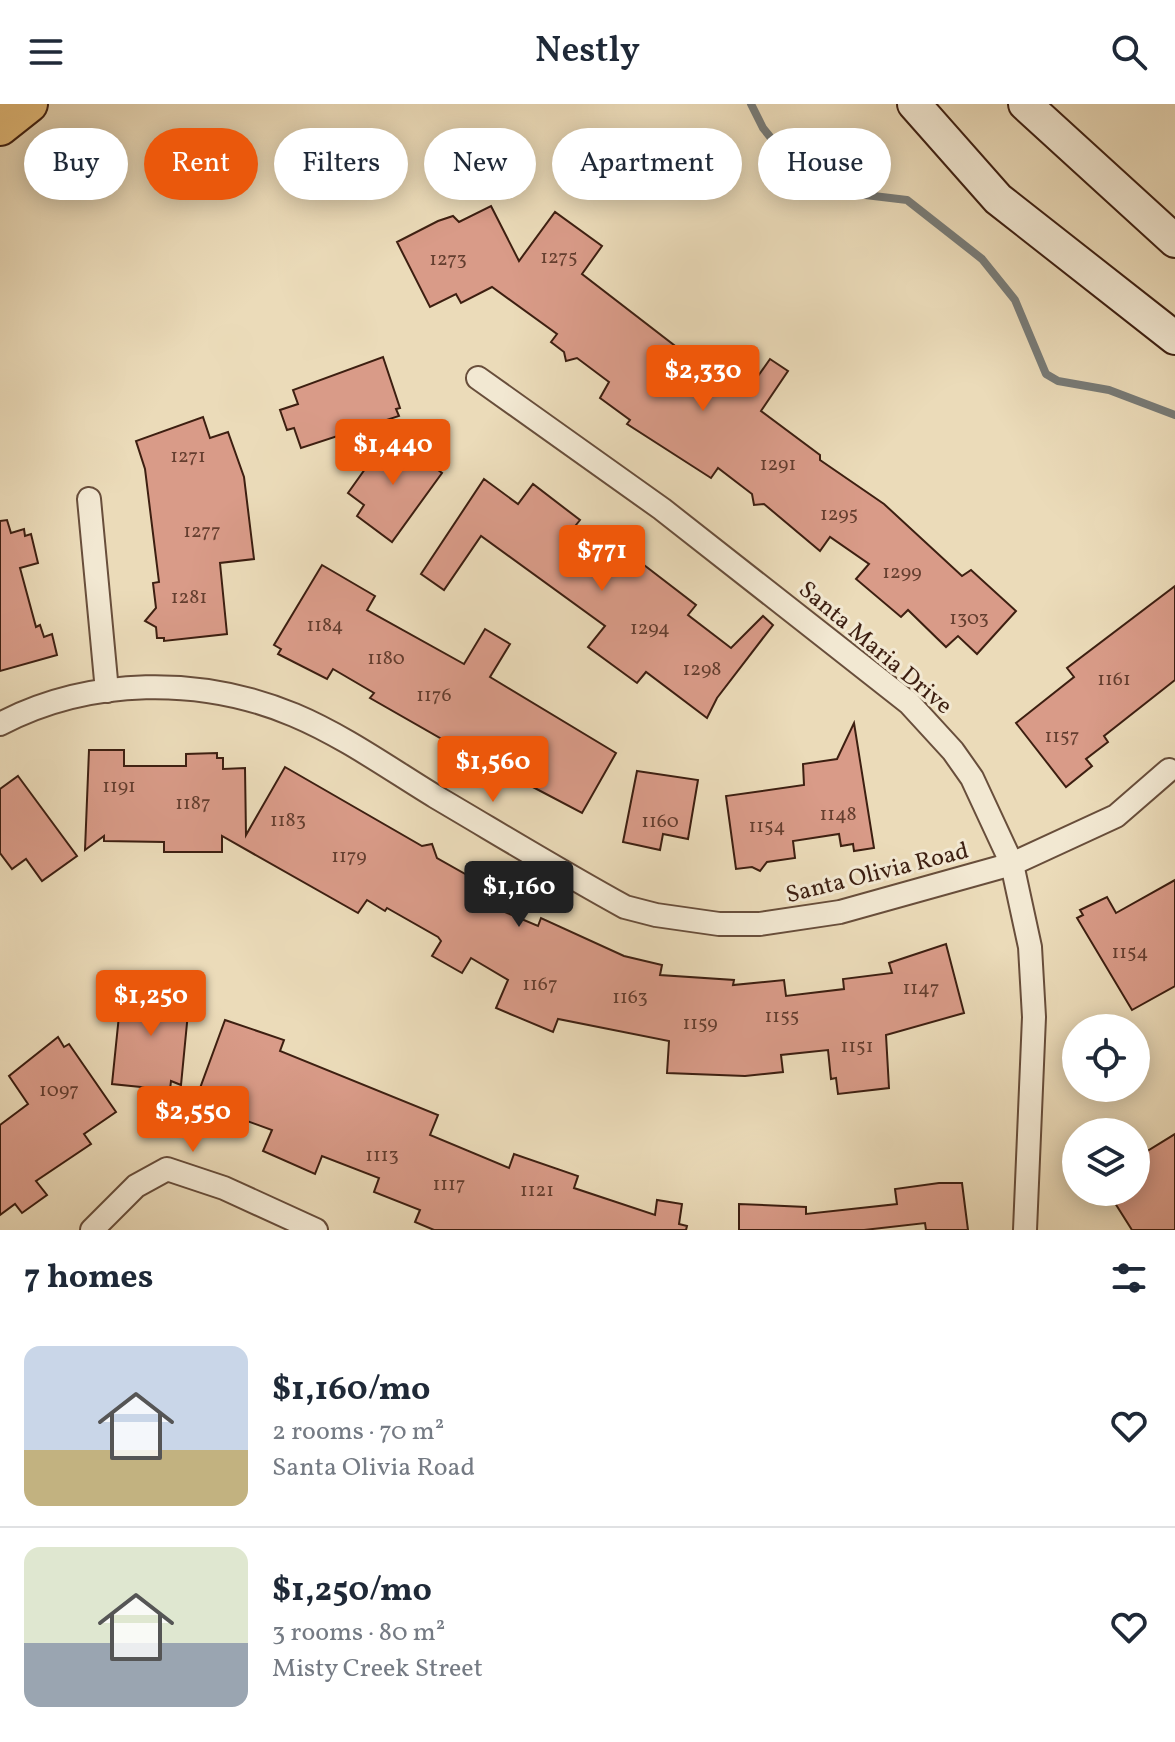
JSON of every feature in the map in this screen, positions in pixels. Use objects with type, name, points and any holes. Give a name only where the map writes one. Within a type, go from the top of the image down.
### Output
[{"type":"main road","points":[[0,127],[29,104]]},
{"type":"main road","points":[[914,104],[998,199],[1175,338]]},
{"type":"main road","points":[[1025,104],[1175,241]]},
{"type":"street","name":"Santa Maria Drive","points":[[478,378],[662,509],[909,703],[953,751],[972,778],[1012,864],[1030,947],[1034,1017],[1025,1230]]},
{"type":"street","points":[[89,499],[107,691]]},
{"type":"street","name":"Santa Olivia Road","points":[[0,724],[44,706],[107,691],[145,687],[196,689],[259,702],[295,715],[625,907],[719,924],[800,920],[1012,864],[1116,816],[1169,770]]},
{"type":"street","points":[[92,1230],[136,1186],[167,1169],[224,1188],[316,1230]]},
{"type":"building","points":[[491,206],[519,261],[555,212],[602,246],[582,274],[709,372],[720,355],[756,379],[770,359],[788,371],[761,411],[820,455],[820,460],[884,504],[962,576],[971,570],[1016,611],[977,654],[958,636],[946,647],[908,610],[901,617],[856,579],[869,564],[830,537],[820,551],[764,504],[754,505],[752,494],[718,468],[711,478],[627,424],[630,420],[600,398],[609,382],[577,358],[566,361],[564,352],[551,342],[557,334],[492,287],[461,303],[456,294],[430,307],[397,242],[438,221],[453,216],[459,222]]},
{"type":"building","points":[[383,357],[400,408],[396,409],[399,416],[301,448],[294,428],[287,430],[280,410],[298,404],[293,390]]},
{"type":"building","points":[[203,417],[210,438],[228,432],[244,477],[254,559],[220,563],[227,634],[164,641],[164,638],[157,638],[156,627],[145,621],[156,608],[153,583],[159,582],[145,469],[136,441]]},
{"type":"building","points":[[390,434],[442,473],[392,542],[357,516],[364,505],[348,493]]},
{"type":"building","points":[[484,479],[518,504],[533,484],[580,520],[576,525],[615,552],[619,547],[631,555],[696,605],[688,615],[731,648],[763,616],[773,625],[717,698],[707,718],[646,672],[637,683],[588,647],[605,626],[481,536],[444,590],[421,574]]},
{"type":"building","points":[[7,520],[11,533],[24,529],[25,536],[31,534],[38,563],[20,568],[36,627],[40,625],[44,637],[52,634],[57,655],[0,671],[0,521]]},
{"type":"building","points":[[322,565],[375,596],[367,610],[464,664],[485,629],[510,644],[490,677],[616,753],[582,813],[529,785],[536,774],[497,753],[489,766],[370,698],[374,693],[333,669],[327,679],[278,654],[281,649],[274,645]]},
{"type":"building","points":[[1175,586],[1175,680],[1104,736],[1108,742],[1086,759],[1092,766],[1066,787],[1016,723],[1074,677],[1067,668]]},
{"type":"building","points":[[854,723],[874,848],[854,851],[853,844],[841,846],[839,834],[793,841],[795,858],[767,862],[760,871],[752,867],[736,869],[726,796],[804,785],[803,764],[837,759]]},
{"type":"building","points":[[89,750],[124,750],[124,766],[186,766],[186,754],[217,753],[217,758],[223,758],[223,769],[245,768],[246,835],[285,767],[422,846],[432,844],[437,858],[490,888],[487,892],[498,898],[495,908],[538,926],[541,918],[624,956],[662,965],[660,975],[734,980],[733,985],[784,980],[786,996],[844,989],[843,979],[892,973],[889,963],[946,944],[964,1013],[886,1035],[889,1088],[838,1094],[836,1078],[831,1079],[828,1050],[781,1055],[783,1072],[745,1076],[667,1073],[669,1041],[558,1019],[553,1032],[496,1008],[508,980],[471,958],[462,973],[432,956],[441,941],[438,937],[367,900],[358,913],[222,836],[222,852],[164,852],[164,842],[104,841],[104,836],[85,850]]},
{"type":"building","points":[[637,771],[698,780],[688,839],[663,834],[660,850],[623,842]]},
{"type":"building","points":[[18,776],[77,856],[42,881],[26,859],[12,869],[0,853],[0,789]]},
{"type":"building","points":[[1175,880],[1175,986],[1132,1010],[1077,918],[1083,915],[1080,910],[1107,897],[1116,913]]},
{"type":"building","points":[[122,986],[190,992],[181,1085],[171,1081],[170,1090],[112,1084]]},
{"type":"building","points":[[225,1020],[284,1040],[280,1051],[438,1115],[430,1135],[509,1168],[514,1154],[578,1176],[574,1188],[655,1215],[657,1200],[682,1204],[679,1224],[687,1226],[686,1230],[434,1230],[415,1222],[420,1210],[374,1192],[379,1178],[322,1156],[315,1174],[263,1151],[272,1130],[222,1112],[223,1109],[217,1107],[220,1098],[199,1091]]},
{"type":"building","points":[[58,1037],[64,1047],[69,1044],[116,1112],[84,1134],[91,1144],[36,1181],[47,1195],[22,1213],[15,1204],[0,1215],[0,1125],[28,1104],[9,1076]]},
{"type":"building","points":[[1175,1134],[1175,1230],[1132,1230],[1117,1206],[1150,1206],[1150,1149]]},
{"type":"building","points":[[962,1183],[968,1230],[926,1230],[925,1223],[864,1230],[739,1230],[739,1204],[806,1207],[806,1214],[897,1204],[895,1189]]},
{"type":"waterway","points":[[751,104],[763,128],[784,154],[857,194],[907,200],[982,259],[1015,300],[1046,374],[1058,381],[1109,390],[1175,415]]}]
